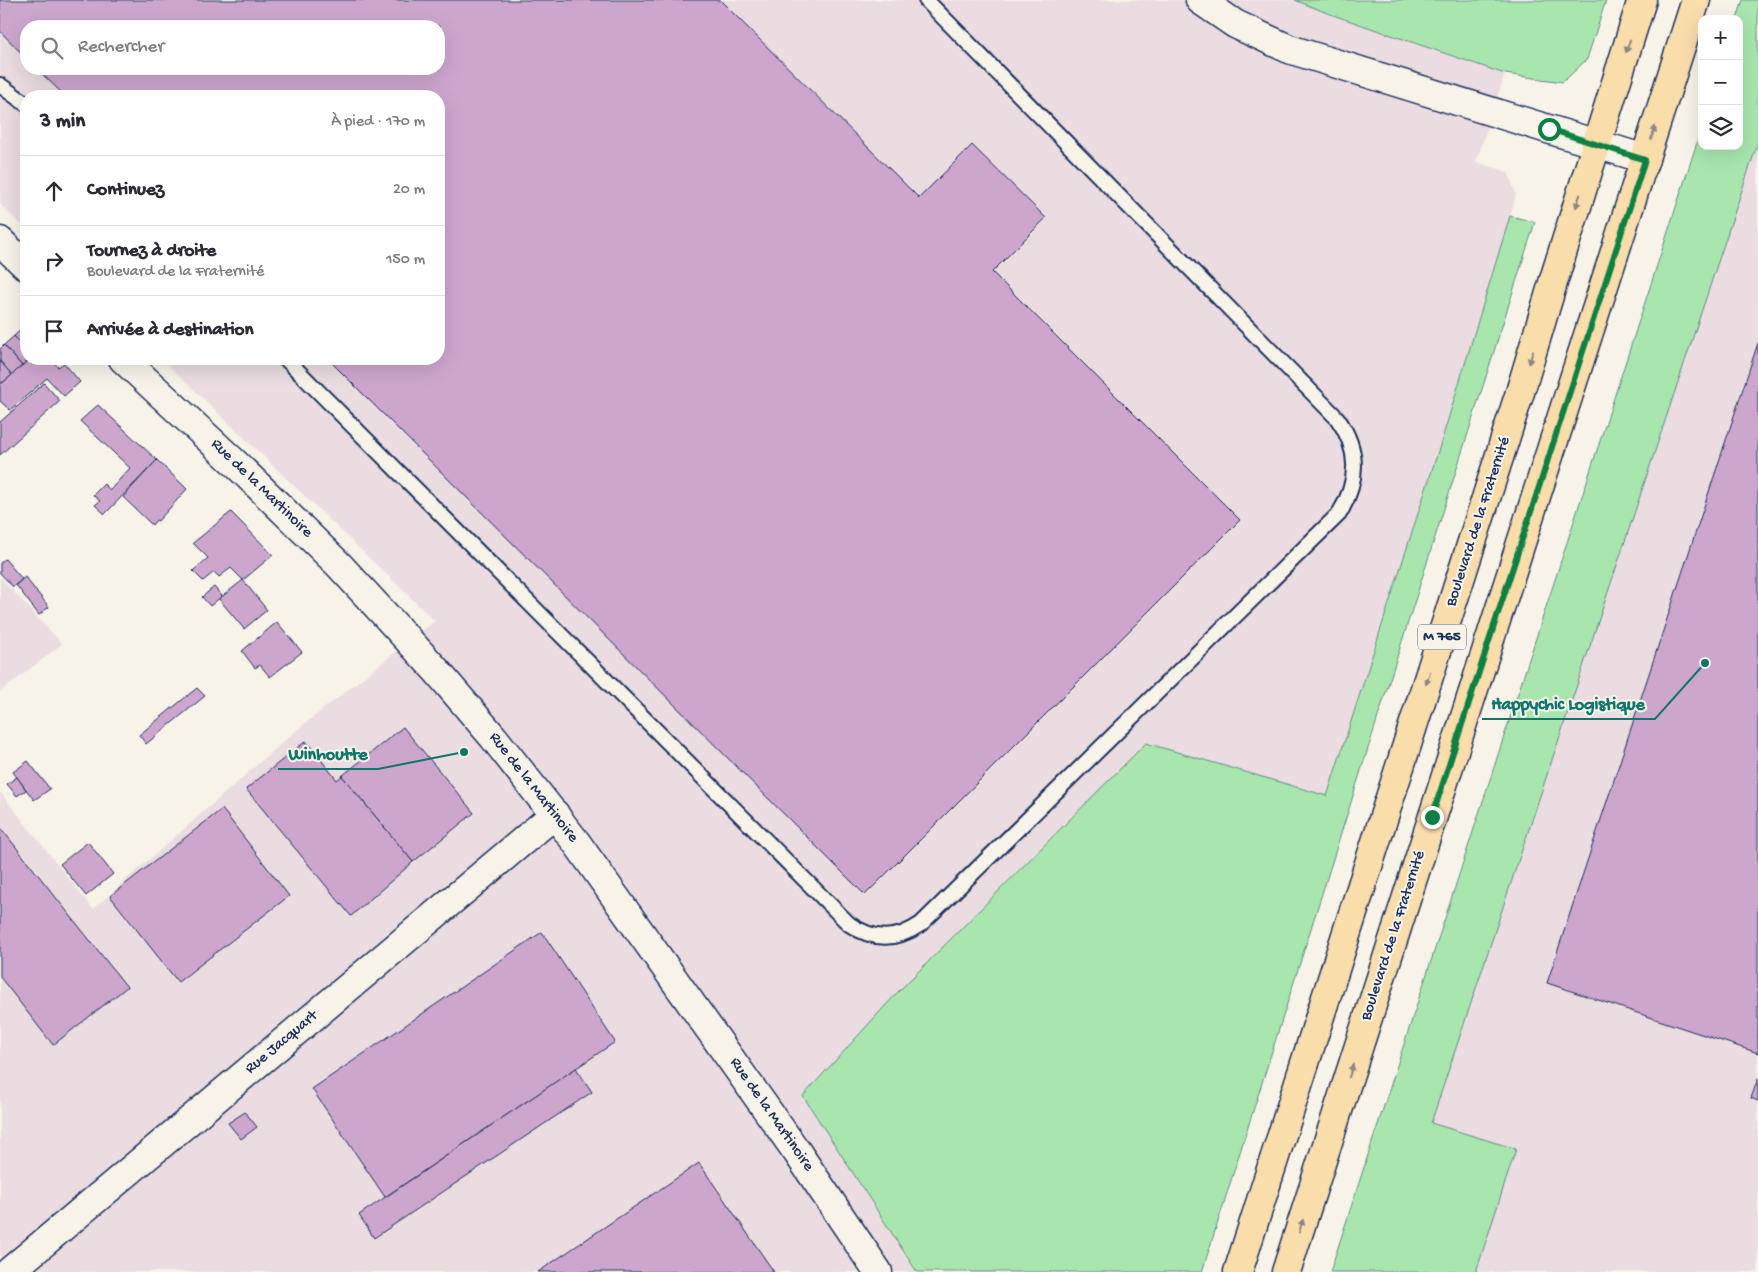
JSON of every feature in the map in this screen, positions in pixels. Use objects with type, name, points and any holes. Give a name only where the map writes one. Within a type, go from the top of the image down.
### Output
[{"type":"main road","name":"Boulevard de la Fraternité","points":[[1238,1272],[1512,418],[1642,0]]},
{"type":"main road","name":"Boulevard de la Fraternité","points":[[1286,1272],[1696,0]]},
{"type":"street","points":[[1200,0],[1235,24],[1289,49],[1645,160]]},
{"type":"street","points":[[0,241],[20,260]]},
{"type":"street","name":"Rue de la Martinoire","points":[[129,365],[237,465],[361,587],[456,692],[555,814],[797,1152],[878,1272]]},
{"type":"street","name":"Rue Jacquart","points":[[8,1272],[555,814]]},
{"type":"lane","points":[[292,365],[849,924],[860,932],[871,936],[898,937],[909,932],[928,917],[1339,514],[1352,488],[1355,470],[1354,454],[1350,442],[1344,426],[1337,418],[926,0]]},
{"type":"lane","points":[[0,85],[20,100]]},
{"type":"shaded area","points":[[0,0],[1295,0],[1330,14],[1505,74],[1476,162],[1508,172],[1516,195],[1443,436],[1327,796],[1146,743],[897,993],[803,1096],[917,1272],[0,1272],[0,792],[93,909],[298,729],[435,621],[168,365],[445,365],[445,90],[20,90],[20,223],[0,204]]},
{"type":"shaded area","points":[[1758,35],[1758,1272],[1334,1272],[1738,150],[1743,150],[1743,123]]},
{"type":"shaded area","points":[[0,577],[62,644],[0,692]]},
{"type":"green space","points":[[1295,0],[1606,0],[1587,59],[1563,82],[1505,74],[1330,14]]},
{"type":"green space","points":[[1743,0],[1758,0],[1758,142],[1431,1123],[1516,1149],[1476,1272],[1330,1272],[1698,139],[1698,150],[1743,150],[1743,15],[1738,15]]},
{"type":"green space","points":[[1510,216],[1535,222],[1202,1272],[917,1272],[803,1096],[897,993],[1146,743],[1327,796],[1443,436]]},
{"type":"building","points":[[0,0],[720,0],[919,198],[972,145],[1046,218],[992,272],[1240,520],[865,895],[334,365],[445,365],[445,90],[59,90],[43,75],[445,75],[445,20],[20,20],[20,52],[0,31]]},
{"type":"building","points":[[20,331],[20,344],[14,336]]},
{"type":"building","points":[[14,336],[20,344],[20,364],[4,345]]},
{"type":"building","points":[[1758,343],[1758,1053],[1547,983]]},
{"type":"building","points":[[4,345],[22,366],[12,375],[0,361],[0,349]]},
{"type":"building","points":[[0,361],[12,375],[2,383],[0,380]]},
{"type":"building","points":[[23,365],[56,365],[58,367],[66,365],[80,382],[64,396],[47,378],[10,410],[0,401],[0,385]]},
{"type":"building","points":[[44,383],[60,401],[0,455],[0,422]]},
{"type":"building","points":[[98,405],[157,460],[105,514],[95,505],[100,501],[93,495],[104,484],[110,490],[130,468],[80,421]]},
{"type":"building","points":[[157,460],[187,489],[158,521],[156,520],[152,525],[123,497]]},
{"type":"building","points":[[231,512],[273,555],[243,580],[231,568],[219,577],[214,572],[203,581],[193,571],[208,558],[193,543]]},
{"type":"building","points":[[5,559],[22,579],[13,587],[0,573],[0,563]]},
{"type":"building","points":[[25,577],[49,607],[39,615],[16,585]]},
{"type":"building","points":[[243,580],[267,610],[244,629],[219,599]]},
{"type":"building","points":[[214,587],[222,596],[210,606],[202,597]]},
{"type":"building","points":[[277,622],[302,652],[270,677],[260,665],[255,668],[242,651]]},
{"type":"building","points":[[197,688],[205,696],[146,744],[139,735]]},
{"type":"building","points":[[403,727],[474,813],[413,862],[342,776]]},
{"type":"building","points":[[306,741],[337,780],[342,776],[413,862],[351,916],[246,789]]},
{"type":"building","points":[[28,761],[50,789],[34,800],[13,772]]},
{"type":"building","points":[[17,777],[26,790],[17,796],[7,784]]},
{"type":"building","points":[[222,809],[289,896],[178,982],[110,896]]},
{"type":"building","points":[[0,827],[127,987],[53,1045],[0,977]]},
{"type":"building","points":[[88,842],[113,874],[86,896],[60,864]]},
{"type":"building","points":[[542,932],[615,1042],[385,1197],[312,1089]]},
{"type":"building","points":[[576,1068],[592,1092],[374,1238],[359,1215]]},
{"type":"building","points":[[1758,1079],[1758,1101],[1751,1098]]},
{"type":"building","points":[[245,1112],[257,1127],[241,1139],[228,1123]]},
{"type":"building","points":[[699,1163],[774,1272],[538,1272]]},
{"type":"place","name":"Happychic Logistique","points":[[1705,663]]},
{"type":"place","name":"Winhoutte","points":[[464,752]]},
{"type":"route","points":[[1432,817],[1645,160],[1549,129]]}]
